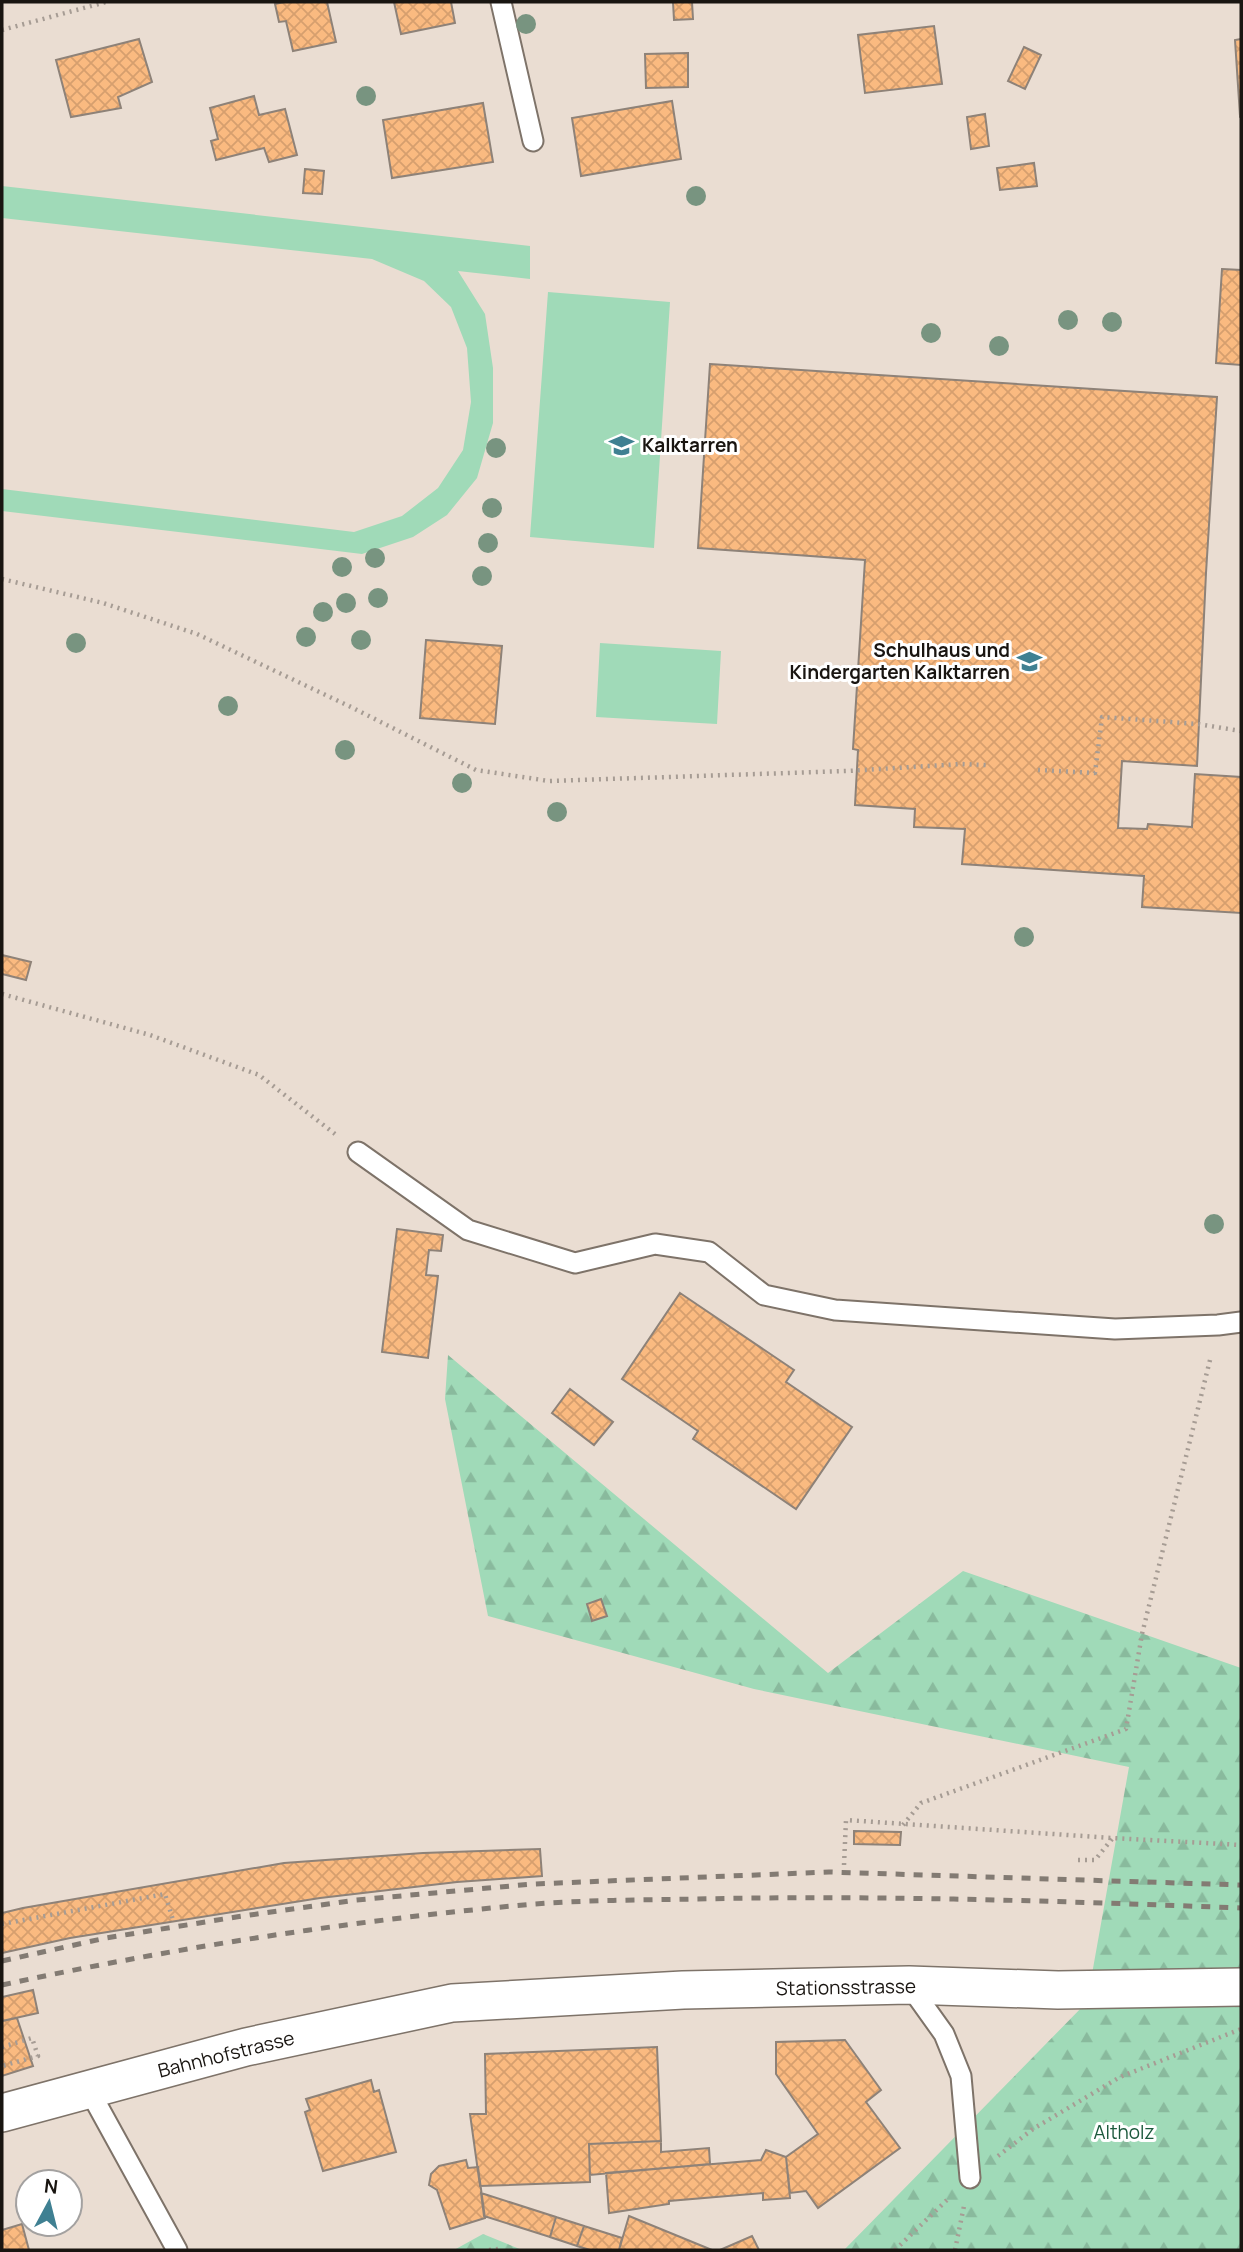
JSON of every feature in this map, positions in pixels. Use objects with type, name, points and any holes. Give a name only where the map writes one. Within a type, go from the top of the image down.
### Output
[{"type":"street","name":"Stationsstrasse","points":[[452,2003],[683,1990],[909,1985],[1058,1990],[1241,1987]]},
{"type":"street","name":"Bahnhofstrasse","points":[[2,2113],[246,2047],[452,2003]]},
{"type":"lane","points":[[501,2],[533,141]]},
{"type":"lane","points":[[358,1152],[468,1230],[575,1263],[655,1244],[709,1252],[764,1294],[835,1310],[1115,1329],[1241,1322]]},
{"type":"lane","points":[[909,1985],[944,2035],[961,2076],[970,2178]]},
{"type":"lane","points":[[89,2090],[177,2250]]},
{"type":"path","points":[[2,30],[106,2]]},
{"type":"path","points":[[2,579],[103,603],[197,634],[351,706],[476,770],[549,781],[986,765]]},
{"type":"path","points":[[1038,770],[1095,773],[1102,717],[1198,724],[1241,731]]},
{"type":"path","points":[[2,995],[149,1035],[259,1075],[358,1152]]},
{"type":"path","points":[[903,1825],[922,1803],[1126,1729],[1142,1634],[1218,1325]]},
{"type":"path","points":[[844,1865],[846,1820],[1241,1844]]},
{"type":"path","points":[[1078,1860],[1095,1860],[1112,1838]]},
{"type":"path","points":[[2,1924],[165,1894],[173,1920]]},
{"type":"path","points":[[895,2250],[970,2178],[1033,2129],[1119,2077],[1241,2029]]},
{"type":"path","points":[[2,2047],[32,2038],[38,2056],[2,2066]]},
{"type":"path","points":[[955,2250],[970,2178]]},
{"type":"path","points":[[489,2250],[499,2249]]},
{"type":"green space","points":[[2,186],[530,246],[530,279],[458,271],[485,314],[493,368],[493,423],[477,478],[447,515],[413,537],[362,554],[2,511],[2,489],[354,532],[402,516],[438,488],[463,450],[471,402],[467,348],[451,307],[424,281],[372,259],[2,218]]},
{"type":"green space","points":[[548,292],[670,302],[654,548],[530,537]]},
{"type":"green space","points":[[600,643],[721,651],[717,724],[596,717]]},
{"type":"green space","name":"Altholz","points":[[448,1355],[828,1673],[963,1571],[1241,1668],[1241,2250],[844,2250],[1087,2002],[1129,1767],[754,1689],[488,1616],[445,1399]]},
{"type":"green space","points":[[483,2234],[522,2250],[454,2250]]},
{"type":"building","points":[[327,2],[336,42],[293,51],[286,21],[279,22],[275,4]]},
{"type":"building","points":[[394,2],[451,2],[455,23],[401,34]]},
{"type":"building","points":[[673,2],[692,2],[693,19],[674,20]]},
{"type":"building","points":[[934,26],[942,84],[865,93],[858,35]]},
{"type":"building","points":[[139,39],[152,82],[118,97],[121,108],[71,117],[56,60]]},
{"type":"building","points":[[1241,39],[1241,115],[1240,116],[1235,40]]},
{"type":"building","points":[[1024,47],[1041,55],[1025,89],[1008,81]]},
{"type":"building","points":[[688,53],[688,87],[646,88],[645,54]]},
{"type":"building","points":[[254,96],[259,115],[285,109],[297,155],[269,162],[264,148],[216,160],[211,141],[218,139],[210,108]]},
{"type":"building","points":[[672,101],[681,159],[581,176],[572,118]]},
{"type":"building","points":[[483,103],[493,162],[392,178],[383,120]]},
{"type":"building","points":[[985,114],[989,146],[971,149],[967,117]]},
{"type":"building","points":[[1034,163],[1037,186],[1000,190],[997,168]]},
{"type":"building","points":[[305,169],[324,171],[322,194],[303,193]]},
{"type":"building","points":[[1222,269],[1241,270],[1241,365],[1216,363]]},
{"type":"building","name":"Schulhaus und Kindergarten Kalktarren","points":[[710,364],[1217,397],[1197,766],[1122,761],[1118,828],[1147,829],[1148,824],[1192,827],[1195,774],[1241,777],[1241,913],[1142,907],[1144,876],[962,864],[965,829],[914,827],[915,809],[855,805],[858,750],[853,749],[865,560],[698,548]]},
{"type":"building","points":[[426,640],[502,646],[495,724],[420,718]]},
{"type":"building","points":[[2,955],[31,962],[26,980],[2,974]]},
{"type":"building","points":[[397,1229],[443,1235],[441,1251],[429,1250],[426,1275],[438,1276],[428,1358],[382,1352]]},
{"type":"building","points":[[680,1293],[794,1370],[786,1382],[852,1427],[796,1509],[693,1439],[698,1431],[622,1379]]},
{"type":"building","points":[[570,1389],[613,1422],[594,1445],[552,1413]]},
{"type":"building","points":[[601,1599],[607,1616],[592,1621],[587,1604]]},
{"type":"building","points":[[854,1831],[901,1832],[900,1845],[854,1844]]},
{"type":"building","points":[[540,1849],[542,1876],[457,1882],[320,1898],[70,1938],[2,1953],[2,1913],[23,1908],[284,1863],[423,1853]]},
{"type":"building","points":[[33,1990],[38,2013],[2,2021],[2,1997]]},
{"type":"building","points":[[17,2018],[33,2066],[2,2076],[2,2021]]},
{"type":"building","points":[[845,2040],[881,2090],[866,2102],[900,2148],[818,2208],[806,2191],[790,2193],[786,2157],[818,2134],[776,2074],[776,2042]]},
{"type":"building","points":[[657,2047],[661,2141],[589,2144],[590,2182],[480,2186],[470,2114],[486,2114],[485,2054]]},
{"type":"building","points":[[371,2080],[374,2092],[379,2090],[396,2152],[323,2171],[305,2112],[310,2110],[306,2099]]},
{"type":"building","points":[[661,2141],[661,2152],[709,2148],[710,2164],[590,2175],[589,2144]]},
{"type":"building","points":[[766,2150],[786,2157],[790,2198],[763,2200],[763,2193],[669,2201],[669,2204],[609,2213],[606,2173],[761,2160]]},
{"type":"building","points":[[466,2160],[468,2168],[478,2167],[485,2218],[450,2229],[437,2190],[429,2185],[431,2174],[439,2166]]},
{"type":"building","points":[[481,2193],[556,2217],[550,2237],[484,2216]]},
{"type":"building","points":[[629,2216],[712,2250],[619,2250]]},
{"type":"building","points":[[556,2217],[584,2226],[577,2246],[550,2237]]},
{"type":"building","points":[[14,2226],[14,2238],[26,2238],[29,2250],[2,2250],[2,2230]]},
{"type":"building","points":[[584,2226],[622,2238],[619,2250],[590,2250],[577,2246]]},
{"type":"building","points":[[752,2236],[759,2250],[720,2250]]},
{"type":"railway","points":[[2,1961],[106,1938],[236,1917],[356,1900],[533,1884],[829,1872],[1241,1885]]},
{"type":"railway","points":[[2,1985],[267,1936],[400,1918],[554,1903],[616,1900],[901,1898],[1241,1908]]},
{"type":"place","name":"Kalktarren","points":[[622,445]]},
{"type":"place","name":"Schulhaus und Kindergarten Kalktarren","points":[[1030,661]]}]
